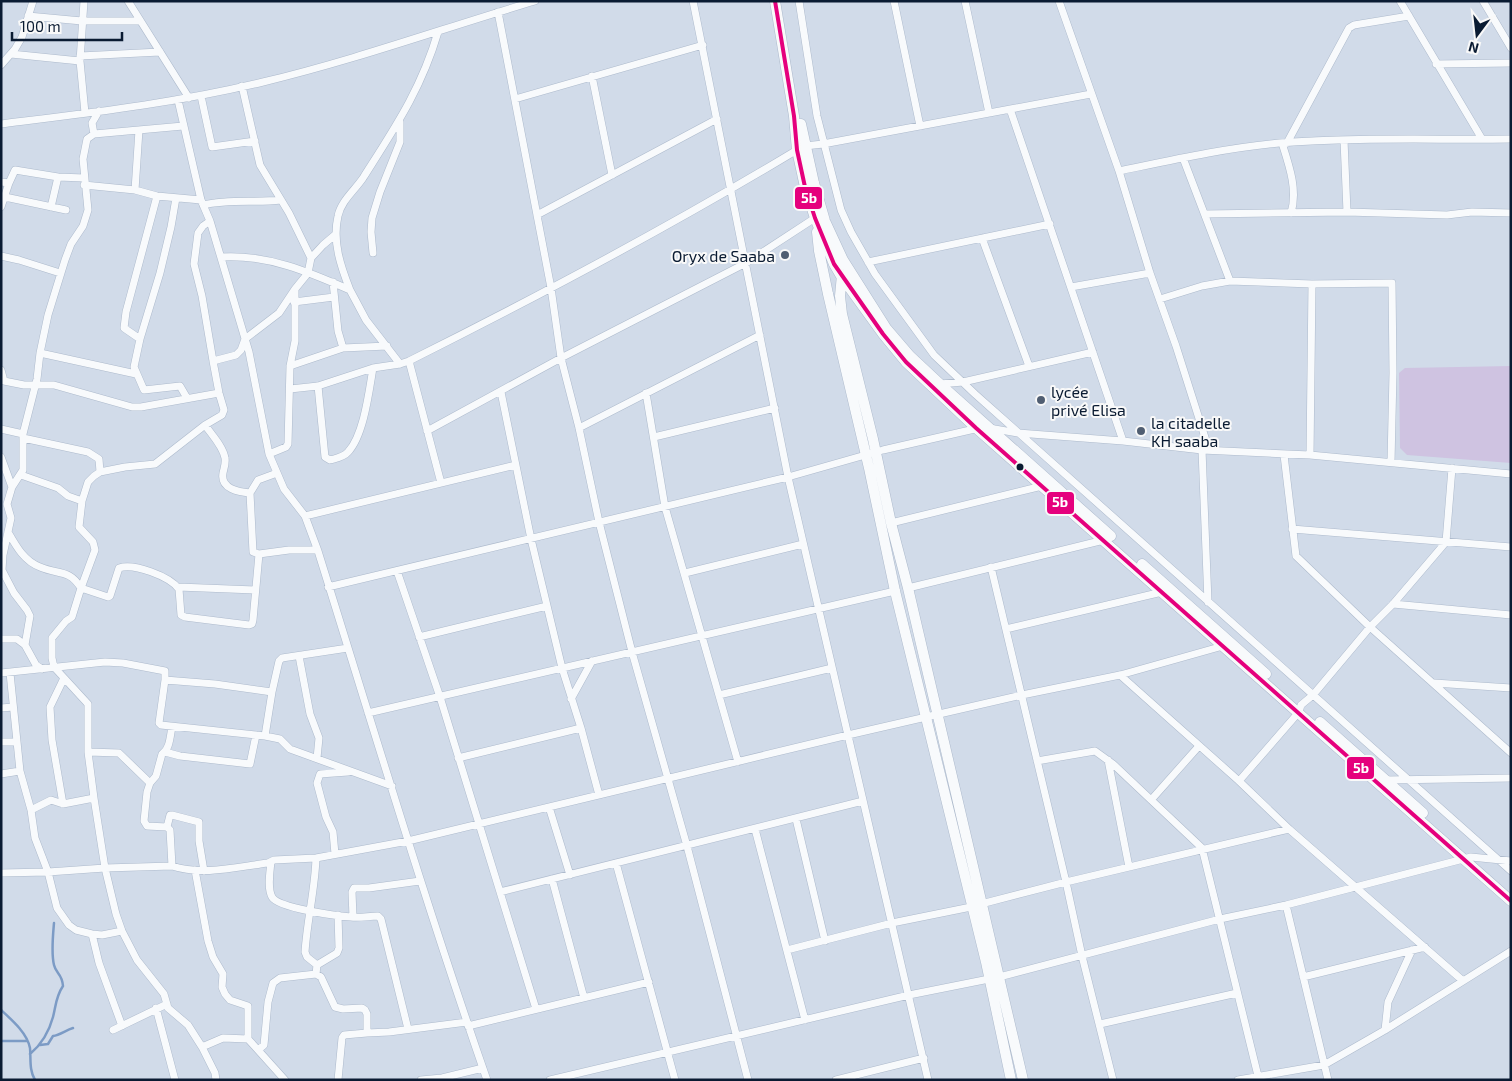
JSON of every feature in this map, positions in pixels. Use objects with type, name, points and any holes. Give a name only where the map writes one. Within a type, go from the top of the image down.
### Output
[{"type":"street","points":[[1,66],[22,37],[33,1]]},
{"type":"street","points":[[84,1],[80,59],[84,113]]},
{"type":"street","points":[[128,1],[188,98]]},
{"type":"street","points":[[1,124],[178,100],[263,82],[438,32],[535,1]]},
{"type":"street","points":[[693,1],[788,477],[928,1080]]},
{"type":"street","points":[[775,1],[801,148],[825,221],[845,273],[886,328],[910,356],[987,428],[1300,709],[1468,858],[1511,893]]},
{"type":"street","points":[[780,1],[805,187],[815,218],[845,273],[883,334],[906,362],[976,428],[1223,646],[1387,780],[1511,901]]},
{"type":"street","points":[[798,1],[823,144],[841,210],[868,262],[934,355],[1018,433],[1511,871]]},
{"type":"street","points":[[894,1],[920,126]]},
{"type":"street","points":[[965,1],[989,113]]},
{"type":"street","points":[[1059,1],[1119,171],[1205,450],[1208,602]]},
{"type":"street","points":[[1400,1],[1482,139]]},
{"type":"street","points":[[1483,1],[1511,48]]},
{"type":"street","points":[[498,12],[551,288],[561,358],[579,428],[599,522],[632,652],[668,779],[748,1080]]},
{"type":"street","points":[[28,16],[82,21],[140,21]]},
{"type":"street","points":[[1291,213],[1295,201],[1285,143],[1349,28],[1354,25],[1408,16]]},
{"type":"street","points":[[400,364],[366,320],[350,290],[340,259],[336,234],[338,214],[342,204],[362,179],[374,158],[400,122],[416,91],[438,32]]},
{"type":"street","points":[[514,99],[703,45]]},
{"type":"street","points":[[11,54],[80,59],[160,52]]},
{"type":"street","points":[[1436,64],[1511,63]]},
{"type":"street","points":[[592,76],[612,176]]},
{"type":"street","points":[[242,86],[260,165],[312,258]]},
{"type":"street","points":[[290,388],[318,386],[373,368],[409,361],[551,288],[731,189],[801,148],[1091,94]]},
{"type":"street","points":[[201,96],[212,147],[255,141]]},
{"type":"street","points":[[178,100],[202,202],[210,221],[245,339],[269,454],[284,489],[305,516],[317,550],[420,881],[487,1080]]},
{"type":"street","points":[[1010,109],[1123,441]]},
{"type":"street","points":[[94,134],[92,123],[99,111]]},
{"type":"street","points":[[537,215],[717,119]]},
{"type":"street","points":[[373,253],[372,218],[400,142],[400,122]]},
{"type":"street","points":[[42,669],[36,666],[25,644],[30,616],[14,593],[2,570],[2,554],[11,518],[7,504],[12,487],[21,475],[23,436],[35,385],[40,353],[60,274],[71,244],[82,226],[88,210],[84,182],[83,159],[85,144],[89,136],[94,134],[183,126]]},
{"type":"street","points":[[135,190],[139,130]]},
{"type":"street","points":[[1119,171],[1237,148],[1285,143],[1344,140],[1511,139]]},
{"type":"street","points":[[1344,140],[1347,212]]},
{"type":"street","points":[[1183,158],[1230,281]]},
{"type":"street","points":[[1,208],[15,170],[135,190],[157,196],[202,202],[281,200]]},
{"type":"street","points":[[51,207],[58,178]]},
{"type":"street","points":[[1,182],[9,183]]},
{"type":"street","points":[[140,339],[124,328],[126,312],[134,288],[157,196]]},
{"type":"street","points":[[5,197],[66,210]]},
{"type":"street","points":[[176,198],[172,226],[134,367],[144,390],[180,386],[187,398]]},
{"type":"street","points":[[1204,214],[1347,212],[1446,215],[1472,212],[1511,213]]},
{"type":"street","points":[[427,431],[561,358],[746,263],[815,218]]},
{"type":"street","points":[[815,218],[819,252],[908,588],[932,717],[976,906],[1023,1080]]},
{"type":"street","points":[[210,221],[198,233],[194,264],[224,413],[205,425],[155,464],[100,472],[91,478],[82,500],[79,527],[93,542],[95,550],[72,617],[66,621],[52,638],[52,658],[54,667],[88,704],[88,752],[94,798],[105,868],[112,900],[122,931],[137,960],[164,994],[168,1008],[188,1025],[202,1047],[215,1073],[216,1080]]},
{"type":"street","points":[[868,262],[1050,224]]},
{"type":"street","points":[[214,361],[236,354],[241,350],[245,339],[279,313],[308,272],[312,258],[336,234]]},
{"type":"street","points":[[982,238],[1028,366]]},
{"type":"street","points":[[1,256],[60,274]]},
{"type":"street","points":[[221,257],[261,258],[286,264],[350,290]]},
{"type":"street","points":[[845,273],[840,296],[842,314],[871,454],[895,591],[932,717]]},
{"type":"street","points":[[1071,287],[1150,273]]},
{"type":"street","points":[[1160,299],[1202,286],[1230,281],[1312,284],[1392,283],[1391,462]]},
{"type":"street","points":[[333,282],[338,331],[343,348]]},
{"type":"street","points":[[1310,455],[1312,284]]},
{"type":"street","points":[[269,454],[286,447],[288,444],[287,424],[290,366],[295,341],[295,289]]},
{"type":"street","points":[[294,302],[334,297]]},
{"type":"street","points":[[579,428],[760,335]]},
{"type":"street","points":[[290,366],[343,348],[387,346]]},
{"type":"street","points":[[940,384],[963,382],[1093,352]]},
{"type":"street","points":[[40,353],[136,374]]},
{"type":"street","points":[[409,361],[441,483]]},
{"type":"street","points":[[318,386],[325,457],[330,460],[342,457],[348,453],[360,430],[373,368]]},
{"type":"street","points":[[1,370],[4,381],[24,385],[54,385],[132,407],[219,393]]},
{"type":"street","points":[[501,392],[531,539],[562,668],[599,795]]},
{"type":"street","points":[[646,393],[665,507],[738,762]]},
{"type":"street","points":[[654,437],[775,408]]},
{"type":"street","points":[[205,425],[222,449],[225,458],[222,480],[225,485],[238,492],[250,493]]},
{"type":"street","points":[[328,587],[788,477],[976,428],[1205,450],[1310,455],[1511,474]]},
{"type":"street","points":[[1,429],[88,452],[99,459],[100,472]]},
{"type":"street","points":[[1284,455],[1296,556],[1370,627],[1511,754]]},
{"type":"street","points":[[1,458],[12,487]]},
{"type":"street","points":[[305,516],[516,465]]},
{"type":"street","points":[[1239,781],[1370,627],[1393,604],[1446,542],[1452,468]]},
{"type":"street","points":[[277,473],[258,480],[250,493],[253,550],[255,554],[289,550],[317,550]]},
{"type":"street","points":[[21,475],[58,488],[68,496],[82,500]]},
{"type":"street","points":[[891,523],[1042,486]]},
{"type":"street","points":[[1292,529],[1511,548]]},
{"type":"street","points":[[8,532],[22,554],[31,562],[40,567],[70,576],[76,579],[82,588],[109,597],[118,570],[123,567],[154,572],[178,587],[255,590]]},
{"type":"street","points":[[908,588],[1104,540]]},
{"type":"street","points":[[685,573],[803,544]]},
{"type":"street","points":[[178,587],[181,615],[252,624],[259,554]]},
{"type":"street","points":[[991,567],[1113,1080]]},
{"type":"street","points":[[397,571],[440,697],[536,1009]]},
{"type":"street","points":[[368,713],[895,591]]},
{"type":"street","points":[[1006,629],[1162,592]]},
{"type":"street","points":[[1393,604],[1511,615]]},
{"type":"street","points":[[419,637],[547,606]]},
{"type":"street","points":[[1,640],[17,640],[25,644]]},
{"type":"street","points":[[1,873],[172,866],[204,871],[271,862],[274,860],[316,858],[408,841],[848,735],[1022,695],[1120,675],[1223,646]]},
{"type":"street","points":[[265,736],[272,692],[280,659],[348,648]]},
{"type":"street","points":[[299,656],[310,714],[319,738],[317,758]]},
{"type":"street","points":[[571,699],[592,661]]},
{"type":"street","points":[[1,673],[90,663],[123,663],[165,671],[166,680],[159,723],[161,725],[280,739],[290,749],[392,786]]},
{"type":"street","points":[[719,695],[832,668]]},
{"type":"street","points":[[10,673],[20,771],[35,838],[48,872],[54,901],[69,925],[76,930],[102,935],[122,931]]},
{"type":"street","points":[[1120,675],[1239,781],[1289,829],[1462,980]]},
{"type":"street","points":[[63,804],[52,740],[50,707],[64,678]]},
{"type":"street","points":[[166,680],[215,684],[272,692]]},
{"type":"street","points":[[1433,683],[1511,688]]},
{"type":"street","points":[[1,708],[13,707]]},
{"type":"street","points":[[167,827],[145,825],[146,797],[150,783],[156,776],[162,754],[168,746],[172,727]]},
{"type":"street","points":[[458,758],[581,728]]},
{"type":"street","points":[[165,752],[180,756],[250,764],[256,735]]},
{"type":"street","points":[[1,742],[16,742]]},
{"type":"street","points":[[1151,800],[1199,746]]},
{"type":"street","points":[[1037,761],[1092,750],[1108,760],[1202,848],[1258,1079]]},
{"type":"street","points":[[88,752],[119,753],[150,783]]},
{"type":"street","points":[[1108,760],[1129,867]]},
{"type":"street","points":[[1,774],[20,771]]},
{"type":"street","points":[[335,854],[333,832],[326,817],[318,777],[320,774],[354,772]]},
{"type":"street","points":[[1387,780],[1511,778]]},
{"type":"street","points":[[30,810],[51,800],[63,804],[94,798]]},
{"type":"street","points":[[500,892],[863,801]]},
{"type":"street","points":[[549,806],[570,875]]},
{"type":"street","points":[[172,866],[171,833],[167,827],[170,815],[199,822],[199,841],[204,871]]},
{"type":"street","points":[[796,819],[824,940]]},
{"type":"street","points":[[755,829],[805,1020]]},
{"type":"street","points":[[787,950],[892,924],[976,906],[1202,848],[1289,829]]},
{"type":"street","points":[[316,858],[305,952],[307,957],[317,965]]},
{"type":"street","points":[[550,1080],[909,995],[994,978],[1220,919],[1286,905],[1468,858],[1511,861]]},
{"type":"street","points":[[271,862],[270,890],[277,902],[309,911],[338,916],[378,916],[381,919],[408,1029]]},
{"type":"street","points":[[616,863],[676,1080]]},
{"type":"street","points":[[195,870],[208,941],[213,957],[223,974],[222,987],[230,1000],[248,1006],[248,1039],[285,1080]]},
{"type":"street","points":[[552,879],[584,998]]},
{"type":"street","points":[[353,917],[352,892],[354,888],[369,888],[420,881]]},
{"type":"street","points":[[1286,905],[1328,1080]]},
{"type":"street","points":[[317,965],[337,953],[339,948],[338,916]]},
{"type":"street","points":[[92,934],[99,963],[122,1026]]},
{"type":"street","points":[[1303,977],[1425,947]]},
{"type":"street","points":[[1385,1030],[1388,1002],[1412,950]]},
{"type":"street","points":[[1238,1080],[1258,1079],[1324,1064],[1385,1030],[1511,951]]},
{"type":"street","points":[[316,974],[317,965]]},
{"type":"street","points":[[258,1050],[264,1045],[266,1016],[273,983],[280,978],[316,974],[321,977],[335,1007],[338,1009],[362,1008],[365,1010],[367,1014],[367,1033]]},
{"type":"street","points":[[994,978],[1011,1080]]},
{"type":"street","points":[[338,1080],[342,1038],[344,1035],[468,1024],[649,982]]},
{"type":"street","points":[[1100,1024],[1237,993]]},
{"type":"street","points":[[113,1030],[166,1004]]},
{"type":"street","points":[[156,1008],[175,1080]]},
{"type":"street","points":[[202,1047],[223,1038],[248,1039]]},
{"type":"street","points":[[836,1080],[924,1058]]},
{"type":"street","points":[[421,1080],[442,1078],[483,1068]]},
{"type":"shaded area","points":[[1511,366],[1511,463],[1407,455],[1400,448],[1399,373],[1405,368]]},
{"type":"waterway","points":[[30,1054],[47,1033],[63,986],[53,960],[54,923]]},
{"type":"waterway","points":[[1,1010],[26,1037],[30,1048],[31,1068],[35,1080]]},
{"type":"waterway","points":[[40,1045],[48,1044],[53,1036],[73,1028]]},
{"type":"waterway","points":[[1,1041],[27,1041]]},
{"type":"transit line","name":"5b","points":[[775,1],[794,116],[797,150],[805,187],[815,218],[834,264],[883,334],[906,362],[976,428],[1511,901]]},
{"type":"place","name":"Oryx de Saaba","points":[[785,255]]},
{"type":"place","name":"lycée privé Elisa","points":[[1041,400]]},
{"type":"place","name":"la citadelle KH saaba","points":[[1141,431]]}]
